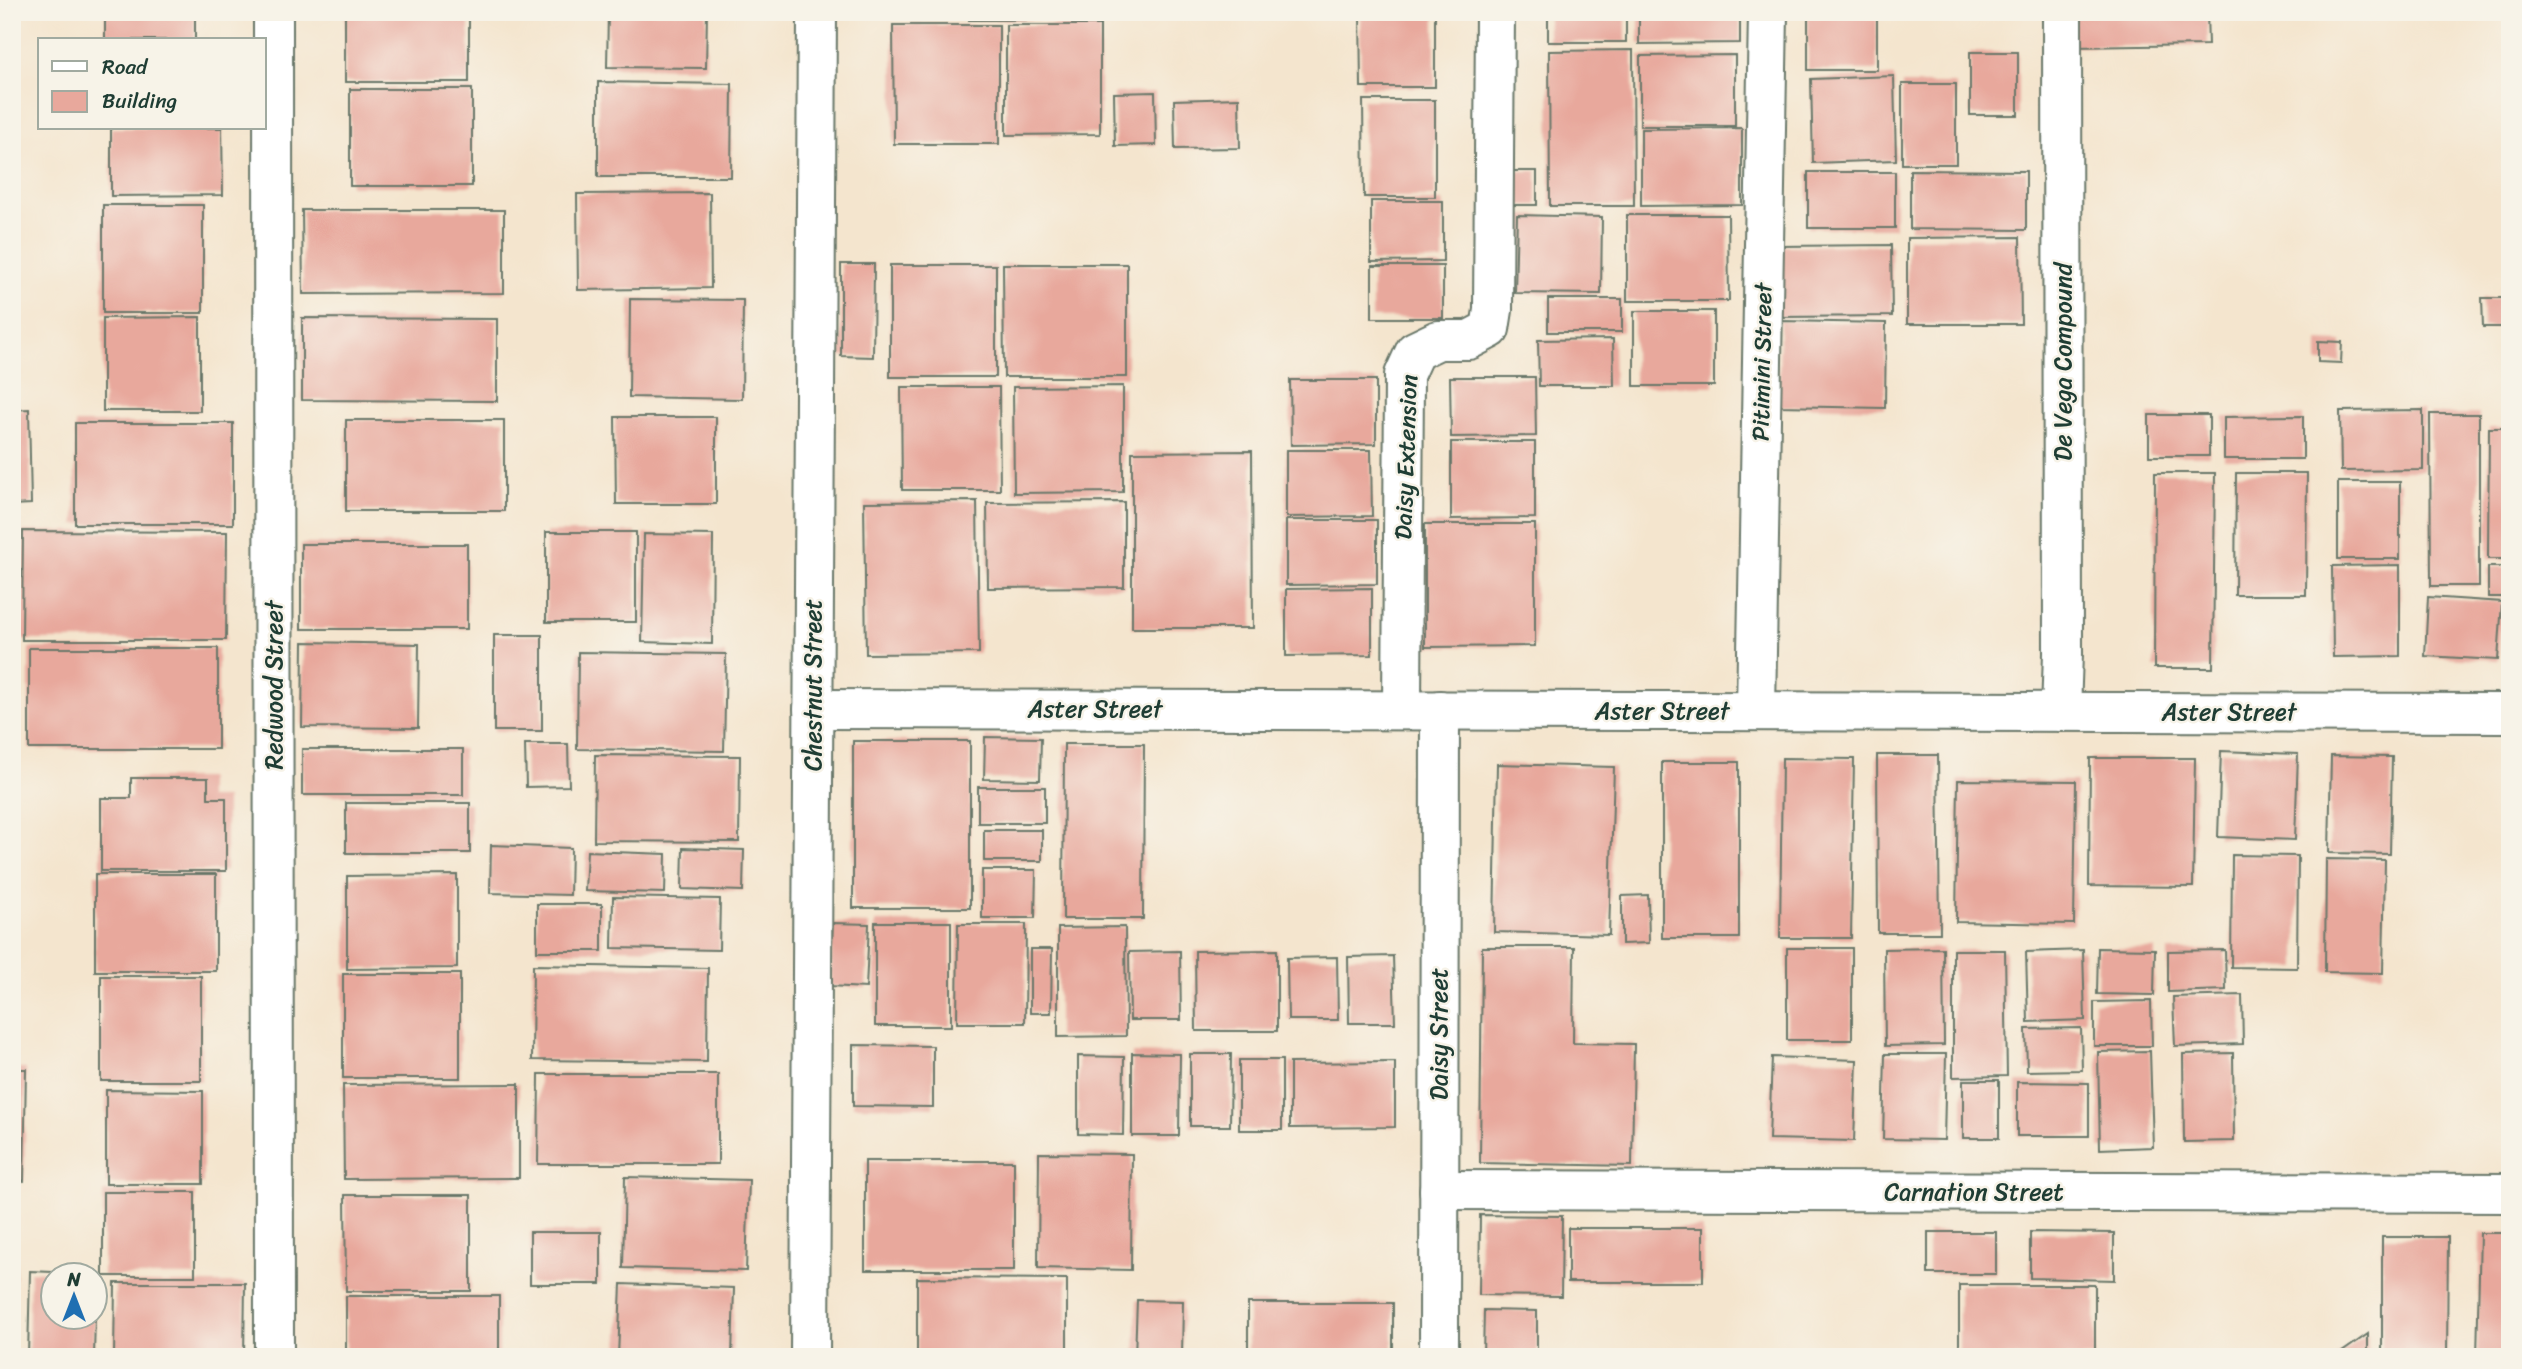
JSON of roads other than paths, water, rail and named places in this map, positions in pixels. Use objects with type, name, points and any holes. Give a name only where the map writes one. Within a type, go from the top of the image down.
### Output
[{"type":"street","name":"Redwood Street","points":[[273,12],[274,1357]]},
{"type":"street","name":"Chestnut Street","points":[[810,1357],[817,12]]},
{"type":"street","name":"Daisy Extension","points":[[1402,710],[1404,374],[1415,351],[1438,340],[1469,340],[1490,329],[1493,310],[1495,12]]},
{"type":"street","name":"Pitimini Street","points":[[1756,711],[1768,12]]},
{"type":"street","name":"De Vega Compound","points":[[2061,712],[2062,12]]},
{"type":"street","name":"Aster Street","points":[[813,709],[2510,713]]},
{"type":"street","name":"Daisy Street","points":[[1439,1357],[1440,710]]},
{"type":"street","name":"Carnation Street","points":[[1439,1190],[2510,1193]]}]
